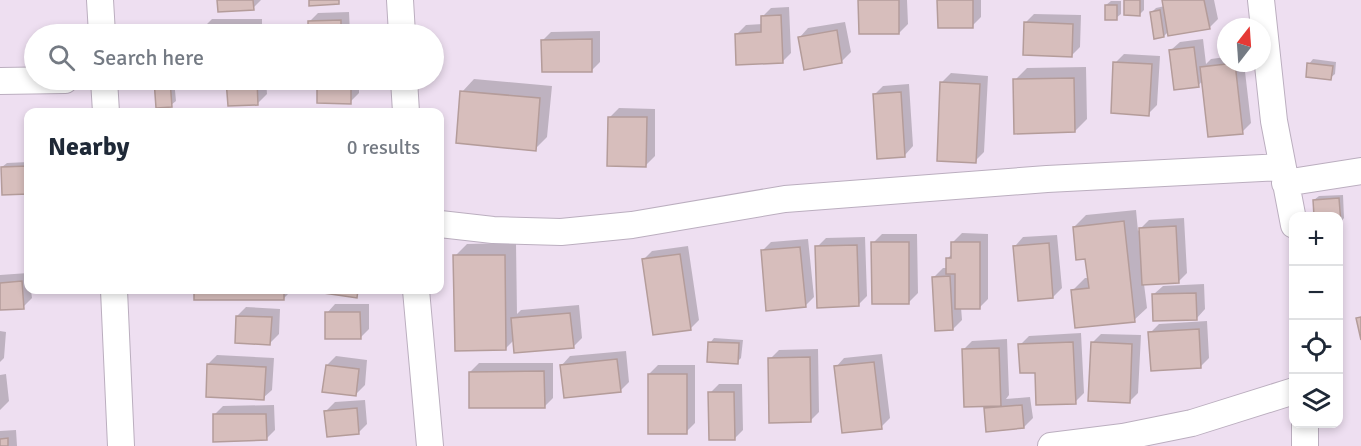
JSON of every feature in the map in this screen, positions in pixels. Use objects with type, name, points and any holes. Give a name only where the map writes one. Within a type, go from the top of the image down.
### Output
[{"type":"street","points":[[100,0],[101,24]]},
{"type":"street","points":[[400,0],[401,24]]},
{"type":"street","points":[[1261,0],[1274,121],[1290,212]]},
{"type":"street","points":[[0,81],[24,81]]},
{"type":"street","points":[[104,90],[105,108]]},
{"type":"street","points":[[405,90],[406,108]]},
{"type":"street","points":[[444,224],[493,230],[561,232],[632,225],[785,199],[1047,179],[1283,175],[1361,171]]},
{"type":"street","points":[[114,294],[121,446]]},
{"type":"street","points":[[416,294],[430,446]]},
{"type":"street","points":[[1051,446],[1124,437],[1192,423],[1289,392]]},
{"type":"street","points":[[1305,428],[1305,446]]},
{"type":"building","points":[[217,0],[253,0],[254,10],[218,12]]},
{"type":"building","points":[[309,0],[339,0],[339,4],[309,6]]},
{"type":"building","points":[[858,0],[899,0],[899,34],[859,34]]},
{"type":"building","points":[[937,0],[973,0],[973,28],[938,28]]},
{"type":"building","points":[[1124,0],[1140,0],[1140,16],[1124,15]]},
{"type":"building","points":[[1162,0],[1204,0],[1210,29],[1168,36]]},
{"type":"building","points":[[1105,5],[1117,5],[1117,20],[1105,20]]},
{"type":"building","points":[[1160,10],[1164,37],[1154,39],[1150,12]]},
{"type":"building","points":[[781,15],[783,63],[736,65],[735,34],[761,32],[761,16]]},
{"type":"building","points":[[341,20],[341,24],[308,24],[308,21]]},
{"type":"building","points":[[1024,22],[1073,24],[1072,57],[1023,55]]},
{"type":"building","points":[[837,30],[842,63],[804,70],[798,37]]},
{"type":"building","points":[[592,39],[592,72],[542,72],[541,40]]},
{"type":"building","points":[[1194,47],[1199,87],[1174,90],[1169,50]]},
{"type":"building","points":[[1113,62],[1152,64],[1149,116],[1111,113]]},
{"type":"building","points":[[1307,63],[1333,66],[1331,80],[1306,77]]},
{"type":"building","points":[[1217,65],[1217,72],[1236,72],[1243,134],[1208,137],[1200,67]]},
{"type":"building","points":[[1074,78],[1075,132],[1014,134],[1013,79]]},
{"type":"building","points":[[940,82],[980,84],[976,163],[937,161]]},
{"type":"building","points":[[155,90],[171,90],[172,107],[156,108]]},
{"type":"building","points":[[227,90],[257,90],[258,105],[228,106]]},
{"type":"building","points":[[317,90],[351,90],[351,104],[317,103]]},
{"type":"building","points":[[460,91],[540,98],[536,151],[456,143]]},
{"type":"building","points":[[901,92],[905,157],[877,159],[873,94]]},
{"type":"building","points":[[608,117],[647,117],[646,167],[607,166]]},
{"type":"building","points":[[24,166],[24,194],[2,195],[1,167]]},
{"type":"building","points":[[1339,198],[1340,212],[1314,212],[1313,200]]},
{"type":"building","points":[[1124,221],[1135,322],[1075,328],[1071,290],[1089,288],[1085,259],[1076,260],[1073,227]]},
{"type":"building","points":[[1176,226],[1179,283],[1142,285],[1139,228]]},
{"type":"building","points":[[871,242],[909,242],[909,304],[872,304]]},
{"type":"building","points":[[951,242],[980,242],[980,309],[955,309],[955,274],[946,274],[946,258],[951,258]]},
{"type":"building","points":[[1049,243],[1053,298],[1018,301],[1013,246]]},
{"type":"building","points":[[857,245],[859,306],[817,308],[815,246]]},
{"type":"building","points":[[800,247],[806,307],[766,311],[761,250]]},
{"type":"building","points":[[680,254],[691,330],[653,335],[642,259]]},
{"type":"building","points":[[453,255],[505,255],[506,350],[455,351]]},
{"type":"building","points":[[950,276],[953,330],[935,331],[932,277]]},
{"type":"building","points":[[22,281],[24,309],[0,310],[0,283]]},
{"type":"building","points":[[1196,293],[1197,320],[1153,321],[1152,294]]},
{"type":"building","points":[[194,294],[284,294],[284,300],[194,300]]},
{"type":"building","points":[[331,294],[358,294],[357,298]]},
{"type":"building","points":[[325,312],[360,312],[361,339],[325,339]]},
{"type":"building","points":[[570,313],[574,348],[514,353],[511,318]]},
{"type":"building","points":[[236,316],[272,317],[270,345],[235,343]]},
{"type":"building","points":[[1361,317],[1361,340],[1356,318]]},
{"type":"building","points":[[1199,329],[1201,368],[1151,371],[1148,332]]},
{"type":"building","points":[[708,342],[739,343],[738,364],[707,362]]},
{"type":"building","points":[[1073,342],[1076,404],[1036,405],[1035,373],[1020,373],[1018,344]]},
{"type":"building","points":[[1091,342],[1132,344],[1130,403],[1088,401]]},
{"type":"building","points":[[999,348],[1001,406],[964,407],[962,349]]},
{"type":"building","points":[[810,357],[811,422],[769,423],[768,358]]},
{"type":"building","points":[[617,359],[621,392],[564,398],[560,365]]},
{"type":"building","points":[[874,362],[882,429],[842,433],[834,366]]},
{"type":"building","points":[[207,364],[266,367],[264,400],[206,397]]},
{"type":"building","points":[[326,365],[359,369],[356,396],[322,392]]},
{"type":"building","points":[[544,371],[545,408],[469,408],[469,372]]},
{"type":"building","points":[[648,374],[687,374],[687,434],[648,434]]},
{"type":"building","points":[[708,392],[734,392],[735,440],[709,440]]},
{"type":"building","points":[[1022,405],[1024,428],[986,432],[984,408]]},
{"type":"building","points":[[357,408],[359,434],[327,437],[324,411]]},
{"type":"building","points":[[213,414],[266,414],[267,440],[213,442]]},
{"type":"building","points":[[8,438],[8,446],[0,446],[0,439]]}]
